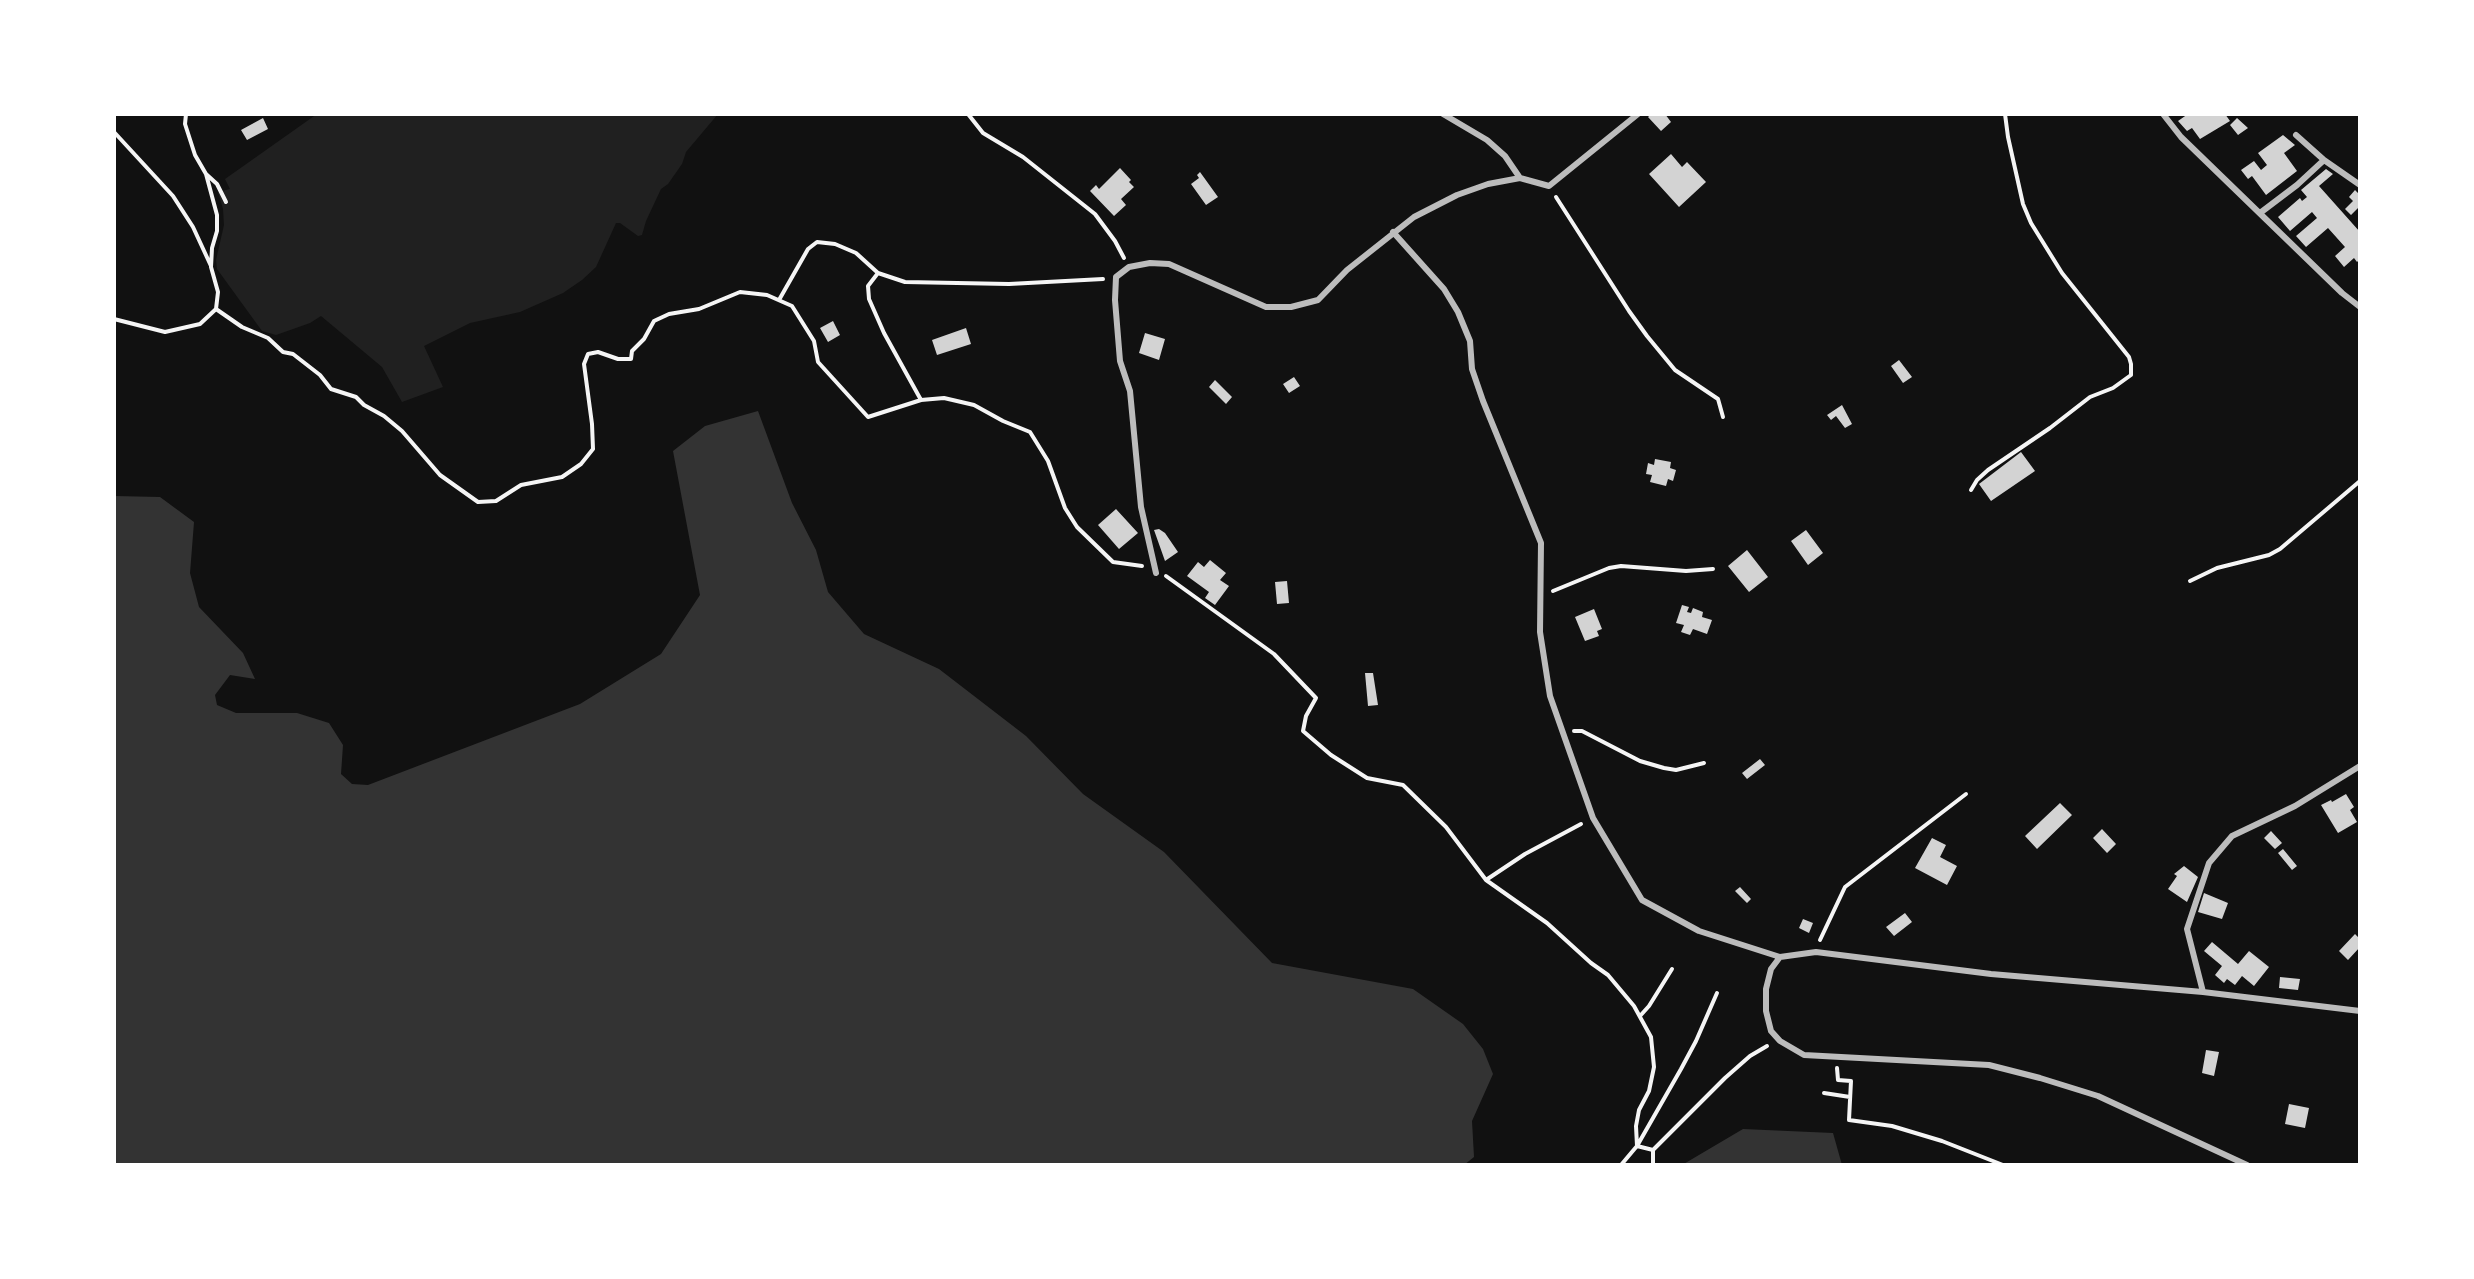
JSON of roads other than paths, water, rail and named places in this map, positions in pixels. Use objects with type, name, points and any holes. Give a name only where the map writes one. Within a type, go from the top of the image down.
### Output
[{"type":"street","points":[[1443,114],[1487,140],[1505,156],[1520,178]]},
{"type":"street","points":[[1156,573],[1141,507],[1130,391],[1120,361],[1115,300],[1116,277],[1129,267],[1150,263],[1169,264],[1266,307],[1291,308],[1318,300],[1347,270],[1414,217],[1457,195],[1488,184],[1520,178],[1549,186],[1638,114]]},
{"type":"street","points":[[2163,114],[2181,137],[2342,293],[2360,307]]},
{"type":"street","points":[[2296,135],[2324,160],[2360,185]]},
{"type":"street","points":[[2260,213],[2297,185],[2324,160]]},
{"type":"street","points":[[1393,232],[1444,289],[1458,312],[1470,341],[1472,369],[1483,401],[1503,445],[1541,543],[1540,632],[1550,696],[1593,818],[1642,900],[1699,931],[1780,957],[1816,952],[1991,974],[2203,992],[2360,1011]]},
{"type":"street","points":[[2203,992],[2187,929],[2209,864],[2232,836],[2295,806],[2360,766]]},
{"type":"street","points":[[1780,957],[1771,969],[1766,989],[1766,1011],[1771,1030],[1780,1041],[1804,1055],[1989,1065],[2098,1096],[2247,1165]]}]
